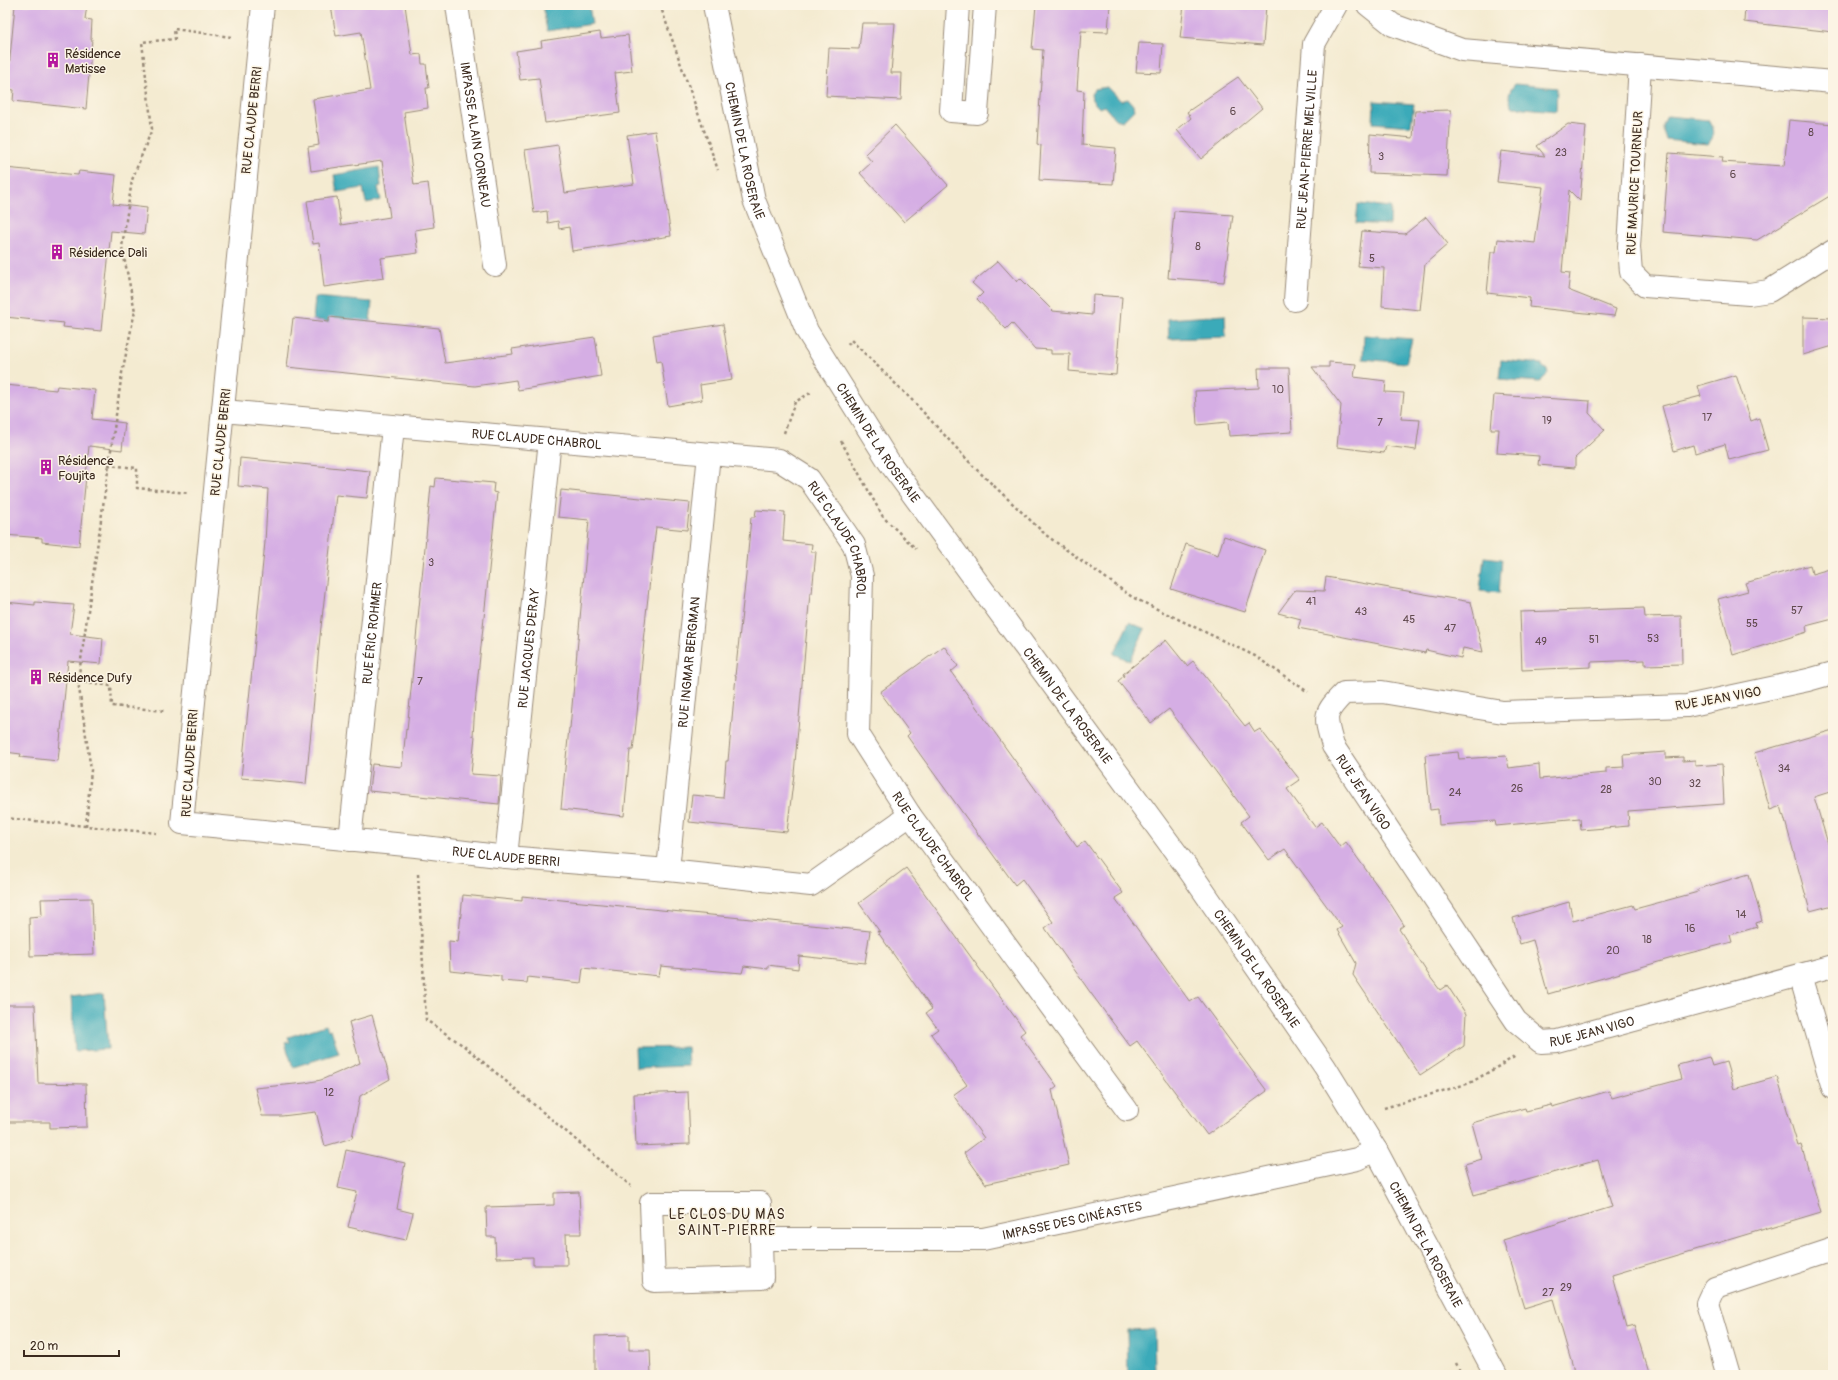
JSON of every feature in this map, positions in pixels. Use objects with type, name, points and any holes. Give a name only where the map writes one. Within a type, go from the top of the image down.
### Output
[{"type":"street","name":"RUE CLAUDE BERRI","points":[[263,5],[182,823],[416,846],[506,857],[668,870],[811,884],[910,815]]},
{"type":"street","name":"IMPASSE ALAIN CORNEAU","points":[[457,5],[495,265]]},
{"type":"street","name":"CHEMIN DE LA ROSERAIE","points":[[714,5],[754,200],[807,331],[836,380],[889,462],[1191,873],[1325,1068],[1376,1150],[1496,1375]]},
{"type":"street","points":[[958,5],[951,111],[977,113],[985,5]]},
{"type":"street","name":"RUE JEAN-PIERRE MELVILLE","points":[[1295,300],[1314,44],[1336,5]]},
{"type":"street","points":[[1368,5],[1393,25],[1462,50],[1833,82]]},
{"type":"street","name":"RUE MAURICE TOURNEUR","points":[[1640,65],[1628,247],[1631,272],[1645,286],[1749,294],[1769,291],[1833,251]]},
{"type":"street","name":"RUE CLAUDE CHABROL","points":[[223,411],[780,460],[809,479],[854,545],[862,576],[858,734],[910,815],[1127,1110]]},
{"type":"street","name":"RUE ÉRIC ROHMER","points":[[350,840],[393,427]]},
{"type":"street","name":"RUE JACQUES DERAY","points":[[506,857],[550,440]]},
{"type":"street","name":"RUE INGMAR BERGMAN","points":[[668,870],[709,454]]},
{"type":"street","name":"RUE JEAN VIGO","points":[[1833,673],[1808,680],[1687,706],[1503,712],[1382,692],[1344,693],[1330,707],[1326,720],[1333,746],[1516,1021],[1541,1042],[1557,1040],[1833,966]]},
{"type":"street","points":[[1800,975],[1833,1088]]},
{"type":"street","name":"IMPASSE DES CINÉASTES","points":[[761,1239],[983,1239],[1356,1159],[1376,1150]]},
{"type":"street","points":[[651,1203],[760,1203],[761,1239],[762,1278],[654,1281],[651,1203]]},
{"type":"street","points":[[1729,1375],[1708,1303],[1716,1288],[1833,1249]]},
{"type":"path","points":[[86,826],[91,770],[78,681],[122,373],[136,311],[122,247],[132,180],[152,129],[142,42],[175,39],[174,29],[259,41]]},
{"type":"path","points":[[848,347],[851,340],[911,400],[975,468],[1046,535],[1132,597],[1255,656],[1330,707]]},
{"type":"path","points":[[780,460],[785,429],[795,402],[836,380]]},
{"type":"path","points":[[108,465],[137,468],[137,488],[214,496]]},
{"type":"path","points":[[78,681],[111,686],[112,706],[193,714]]},
{"type":"path","points":[[5,818],[164,833],[182,823]]},
{"type":"path","points":[[416,846],[426,1020],[464,1046],[651,1203]]},
{"type":"path","points":[[1398,1103],[1470,1083],[1541,1042]]},
{"type":"water","points":[[557,5],[589,5],[592,24],[547,31],[543,7]]},
{"type":"water","points":[[1515,84],[1557,88],[1556,111],[1513,107],[1509,96]]},
{"type":"water","points":[[1108,87],[1121,101],[1128,99],[1133,105],[1134,110],[1123,121],[1115,119],[1104,106],[1099,108],[1092,100],[1091,94],[1095,89]]},
{"type":"water","points":[[1374,101],[1414,104],[1411,126],[1373,123]]},
{"type":"water","points":[[1667,116],[1709,120],[1714,132],[1712,138],[1708,144],[1666,140],[1663,128]]},
{"type":"water","points":[[379,167],[381,186],[378,187],[381,200],[366,203],[363,188],[337,192],[334,175]]},
{"type":"water","points":[[1358,204],[1391,207],[1390,225],[1356,223]]},
{"type":"water","points":[[315,297],[372,302],[369,334],[340,323],[313,320]]},
{"type":"water","points":[[1225,315],[1226,337],[1169,339],[1168,319]]},
{"type":"water","points":[[1364,335],[1412,339],[1406,363],[1363,359]]},
{"type":"water","points":[[1501,360],[1542,364],[1542,366],[1547,370],[1548,374],[1540,382],[1499,379]]},
{"type":"water","points":[[1484,557],[1502,559],[1499,593],[1480,591]]},
{"type":"water","points":[[1129,622],[1145,629],[1130,661],[1114,654]]},
{"type":"water","points":[[104,993],[108,1049],[75,1051],[71,997]]},
{"type":"water","points":[[326,1025],[328,1030],[331,1029],[339,1053],[293,1067],[285,1043],[290,1042],[288,1037]]},
{"type":"water","points":[[687,1047],[688,1066],[636,1068],[635,1048]]},
{"type":"water","points":[[1154,1329],[1155,1375],[1128,1375],[1127,1330]]},
{"type":"building","name":"Résidence Matisse","points":[[15,5],[87,5],[85,19],[92,20],[92,39],[86,109],[13,101],[14,90],[7,89]]},
{"type":"building","points":[[331,5],[405,5],[412,55],[421,54],[422,64],[426,64],[429,88],[426,88],[428,108],[404,112],[414,185],[428,183],[434,227],[415,230],[418,253],[381,258],[384,278],[324,287],[319,243],[313,244],[307,201],[337,197],[341,225],[390,217],[382,161],[311,171],[308,147],[319,145],[313,99],[370,90],[361,32],[336,36]]},
{"type":"building","points":[[1036,5],[1110,5],[1108,32],[1081,31],[1077,90],[1084,91],[1082,145],[1116,148],[1113,184],[1039,180],[1041,145],[1037,144],[1043,50],[1032,49]]},
{"type":"building","points":[[1184,5],[1266,5],[1263,45],[1180,38]]},
{"type":"building","points":[[1745,5],[1833,5],[1833,32],[1744,22]]},
{"type":"building","points":[[862,23],[895,23],[891,73],[902,73],[901,100],[826,96],[829,48],[859,49]]},
{"type":"building","points":[[600,32],[601,38],[628,35],[632,71],[615,73],[620,113],[545,123],[539,78],[520,80],[516,51],[542,47],[541,41]]},
{"type":"building","points":[[1139,43],[1163,44],[1161,73],[1136,72]]},
{"type":"building","points":[[1238,77],[1262,108],[1201,159],[1177,130],[1191,118],[1187,112]]},
{"type":"building","points":[[1451,110],[1447,176],[1369,173],[1370,134],[1413,138],[1415,111]]},
{"type":"building","points":[[1789,120],[1833,124],[1833,194],[1757,240],[1663,232],[1669,153],[1723,157],[1722,162],[1784,166]]},
{"type":"building","points":[[1568,124],[1586,126],[1580,201],[1569,190],[1562,272],[1570,273],[1568,290],[1616,309],[1614,316],[1529,307],[1530,298],[1487,293],[1491,252],[1496,252],[1498,239],[1535,243],[1543,187],[1497,182],[1501,151],[1545,156],[1537,146]]},
{"type":"building","points":[[895,125],[948,185],[904,222],[860,173],[872,162],[865,154]]},
{"type":"building","points":[[655,131],[671,236],[572,251],[569,227],[559,229],[558,221],[548,223],[547,211],[534,213],[525,150],[558,145],[565,193],[634,184],[627,135]]},
{"type":"building","name":"Résidence Dali","points":[[5,168],[78,175],[79,171],[116,175],[113,204],[147,208],[144,234],[111,231],[101,331],[63,327],[64,323],[5,317]]},
{"type":"building","points":[[1174,211],[1233,215],[1224,282],[1168,278]]},
{"type":"building","points":[[1426,217],[1448,244],[1425,264],[1420,310],[1382,306],[1384,268],[1358,266],[1362,231],[1405,234]]},
{"type":"building","points":[[998,261],[1017,282],[1020,278],[1053,311],[1092,315],[1093,295],[1122,297],[1116,375],[1069,371],[1070,354],[1051,354],[1051,350],[1035,349],[1012,323],[1006,329],[977,299],[983,293],[972,283]]},
{"type":"building","points":[[329,317],[439,328],[445,363],[513,354],[512,349],[595,337],[601,376],[518,390],[516,380],[475,386],[287,367],[293,318],[329,322]]},
{"type":"building","points":[[1803,317],[1833,318],[1833,346],[1803,355]]},
{"type":"building","points":[[723,324],[732,380],[700,385],[702,400],[668,406],[661,361],[657,362],[653,335]]},
{"type":"building","points":[[1329,362],[1356,364],[1354,377],[1386,381],[1385,392],[1404,393],[1401,419],[1420,420],[1416,450],[1386,446],[1384,453],[1337,447],[1341,405],[1312,367],[1329,367]]},
{"type":"building","points":[[1258,368],[1289,368],[1292,432],[1229,436],[1228,422],[1197,425],[1195,391],[1259,388]]},
{"type":"building","points":[[1736,375],[1751,421],[1759,418],[1768,450],[1729,460],[1725,444],[1695,453],[1693,445],[1674,451],[1662,406],[1701,396],[1698,386]]},
{"type":"building","name":"Résidence Foujita","points":[[5,385],[56,390],[57,386],[95,390],[92,419],[125,423],[122,450],[89,446],[79,546],[42,542],[42,538],[5,535]]},
{"type":"building","points":[[1494,395],[1590,401],[1589,413],[1605,430],[1575,458],[1575,468],[1538,465],[1539,456],[1497,453],[1499,429],[1491,429]]},
{"type":"building","points":[[240,458],[370,471],[367,498],[336,495],[320,636],[306,784],[241,778],[265,542],[268,489],[238,486]]},
{"type":"building","points":[[436,478],[494,483],[493,492],[497,493],[475,704],[473,736],[475,736],[471,774],[501,776],[499,804],[369,791],[372,764],[402,767],[431,486],[435,487]]},
{"type":"building","points":[[561,490],[690,503],[687,530],[656,527],[643,641],[636,724],[633,750],[630,750],[624,816],[561,809],[589,520],[558,517]]},
{"type":"building","points":[[756,510],[785,512],[783,541],[812,544],[811,552],[816,552],[812,593],[810,593],[794,774],[787,832],[689,822],[692,795],[723,798],[726,761],[728,761],[751,517],[755,517]]},
{"type":"building","points":[[1224,536],[1265,550],[1245,612],[1171,589],[1186,544],[1218,555]]},
{"type":"building","points":[[1810,565],[1812,574],[1833,568],[1833,619],[1806,626],[1807,632],[1733,655],[1718,599],[1748,591],[1745,583]]},
{"type":"building","points":[[1326,577],[1471,602],[1483,652],[1463,648],[1461,658],[1426,650],[1425,653],[1298,628],[1301,619],[1278,613],[1295,590],[1324,591]]},
{"type":"building","name":"Résidence Dufy","points":[[5,602],[35,605],[35,602],[74,605],[70,634],[103,638],[101,664],[68,661],[58,761],[20,757],[21,754],[5,752]]},
{"type":"building","points":[[1644,608],[1645,617],[1681,616],[1682,664],[1645,665],[1645,660],[1591,662],[1591,667],[1522,670],[1520,612]]},
{"type":"building","points":[[1166,640],[1187,666],[1193,661],[1245,726],[1249,723],[1255,732],[1260,729],[1300,780],[1287,789],[1315,827],[1322,822],[1340,847],[1346,842],[1404,925],[1399,929],[1430,977],[1440,990],[1447,985],[1466,1014],[1464,1046],[1420,1075],[1353,975],[1356,963],[1337,930],[1342,927],[1285,849],[1269,860],[1241,822],[1249,816],[1169,709],[1151,723],[1118,681],[1124,676],[1123,674]]},
{"type":"building","points":[[944,646],[958,666],[951,672],[1077,847],[1085,841],[1123,893],[1115,898],[1190,1002],[1198,997],[1267,1091],[1207,1135],[1137,1041],[1130,1046],[1090,992],[1045,928],[1053,922],[1022,879],[1015,885],[907,736],[910,733],[880,692]]},
{"type":"building","points":[[1833,730],[1833,791],[1814,797],[1833,860],[1833,905],[1810,911],[1781,806],[1770,810],[1754,753]]},
{"type":"building","points":[[1458,752],[1459,759],[1506,756],[1509,768],[1539,764],[1540,779],[1606,773],[1606,768],[1624,767],[1623,755],[1666,752],[1666,758],[1683,757],[1683,761],[1695,760],[1695,766],[1722,764],[1724,804],[1628,811],[1629,826],[1581,830],[1580,818],[1496,826],[1495,821],[1439,825],[1438,809],[1430,810],[1425,755]]},
{"type":"building","points":[[906,868],[1025,1031],[1020,1035],[1057,1086],[1052,1090],[1069,1165],[986,1184],[964,1153],[984,1138],[953,1095],[967,1085],[931,1034],[938,1029],[926,1013],[932,1009],[859,903]]},
{"type":"building","points":[[1749,874],[1762,921],[1756,923],[1757,927],[1730,935],[1732,942],[1548,994],[1533,940],[1520,944],[1513,918],[1569,902],[1573,921],[1633,905],[1635,909],[1698,892],[1698,889]]},
{"type":"building","points":[[463,895],[522,901],[522,896],[870,931],[865,963],[799,956],[798,969],[768,965],[768,969],[744,966],[742,973],[661,966],[659,976],[583,968],[581,983],[528,977],[527,983],[501,981],[501,976],[450,971],[449,941],[458,942]]},
{"type":"building","points":[[92,898],[94,954],[30,956],[29,917],[42,916],[41,899]]},
{"type":"building","points":[[5,1005],[35,1005],[38,1083],[86,1084],[87,1127],[50,1128],[50,1122],[8,1122],[5,1085]]},
{"type":"building","points":[[372,1015],[390,1079],[360,1096],[352,1138],[325,1146],[316,1112],[282,1116],[262,1116],[255,1088],[321,1080],[360,1063],[349,1022]]},
{"type":"building","points":[[1709,1057],[1712,1066],[1726,1062],[1734,1089],[1777,1077],[1798,1146],[1801,1145],[1821,1212],[1612,1275],[1626,1328],[1634,1326],[1649,1375],[1575,1375],[1553,1299],[1524,1308],[1503,1240],[1612,1207],[1598,1160],[1474,1195],[1465,1164],[1482,1159],[1472,1123],[1525,1108],[1526,1111],[1551,1105],[1552,1107],[1609,1091],[1612,1098],[1682,1079],[1678,1065]]},
{"type":"building","points":[[688,1092],[690,1144],[636,1146],[634,1094]]},
{"type":"building","points":[[346,1150],[405,1163],[397,1209],[413,1213],[406,1240],[348,1227],[357,1192],[338,1188]]},
{"type":"building","points":[[579,1192],[581,1234],[566,1234],[567,1265],[533,1265],[533,1257],[496,1258],[495,1237],[487,1237],[486,1207],[554,1205],[554,1193]]},
{"type":"building","points":[[629,1335],[629,1350],[650,1350],[651,1375],[595,1375],[595,1336]]},
{"type":"place","name":"Résidence Matisse","points":[[53,60]]},
{"type":"place","name":"Résidence Dali","points":[[57,252]]},
{"type":"place","name":"Résidence Foujita","points":[[46,467]]},
{"type":"place","name":"Résidence Dufy","points":[[36,677]]},
{"type":"district","name":"LE CLOS DU MAS SAINT-PIERRE","points":[[727,1222]]}]
